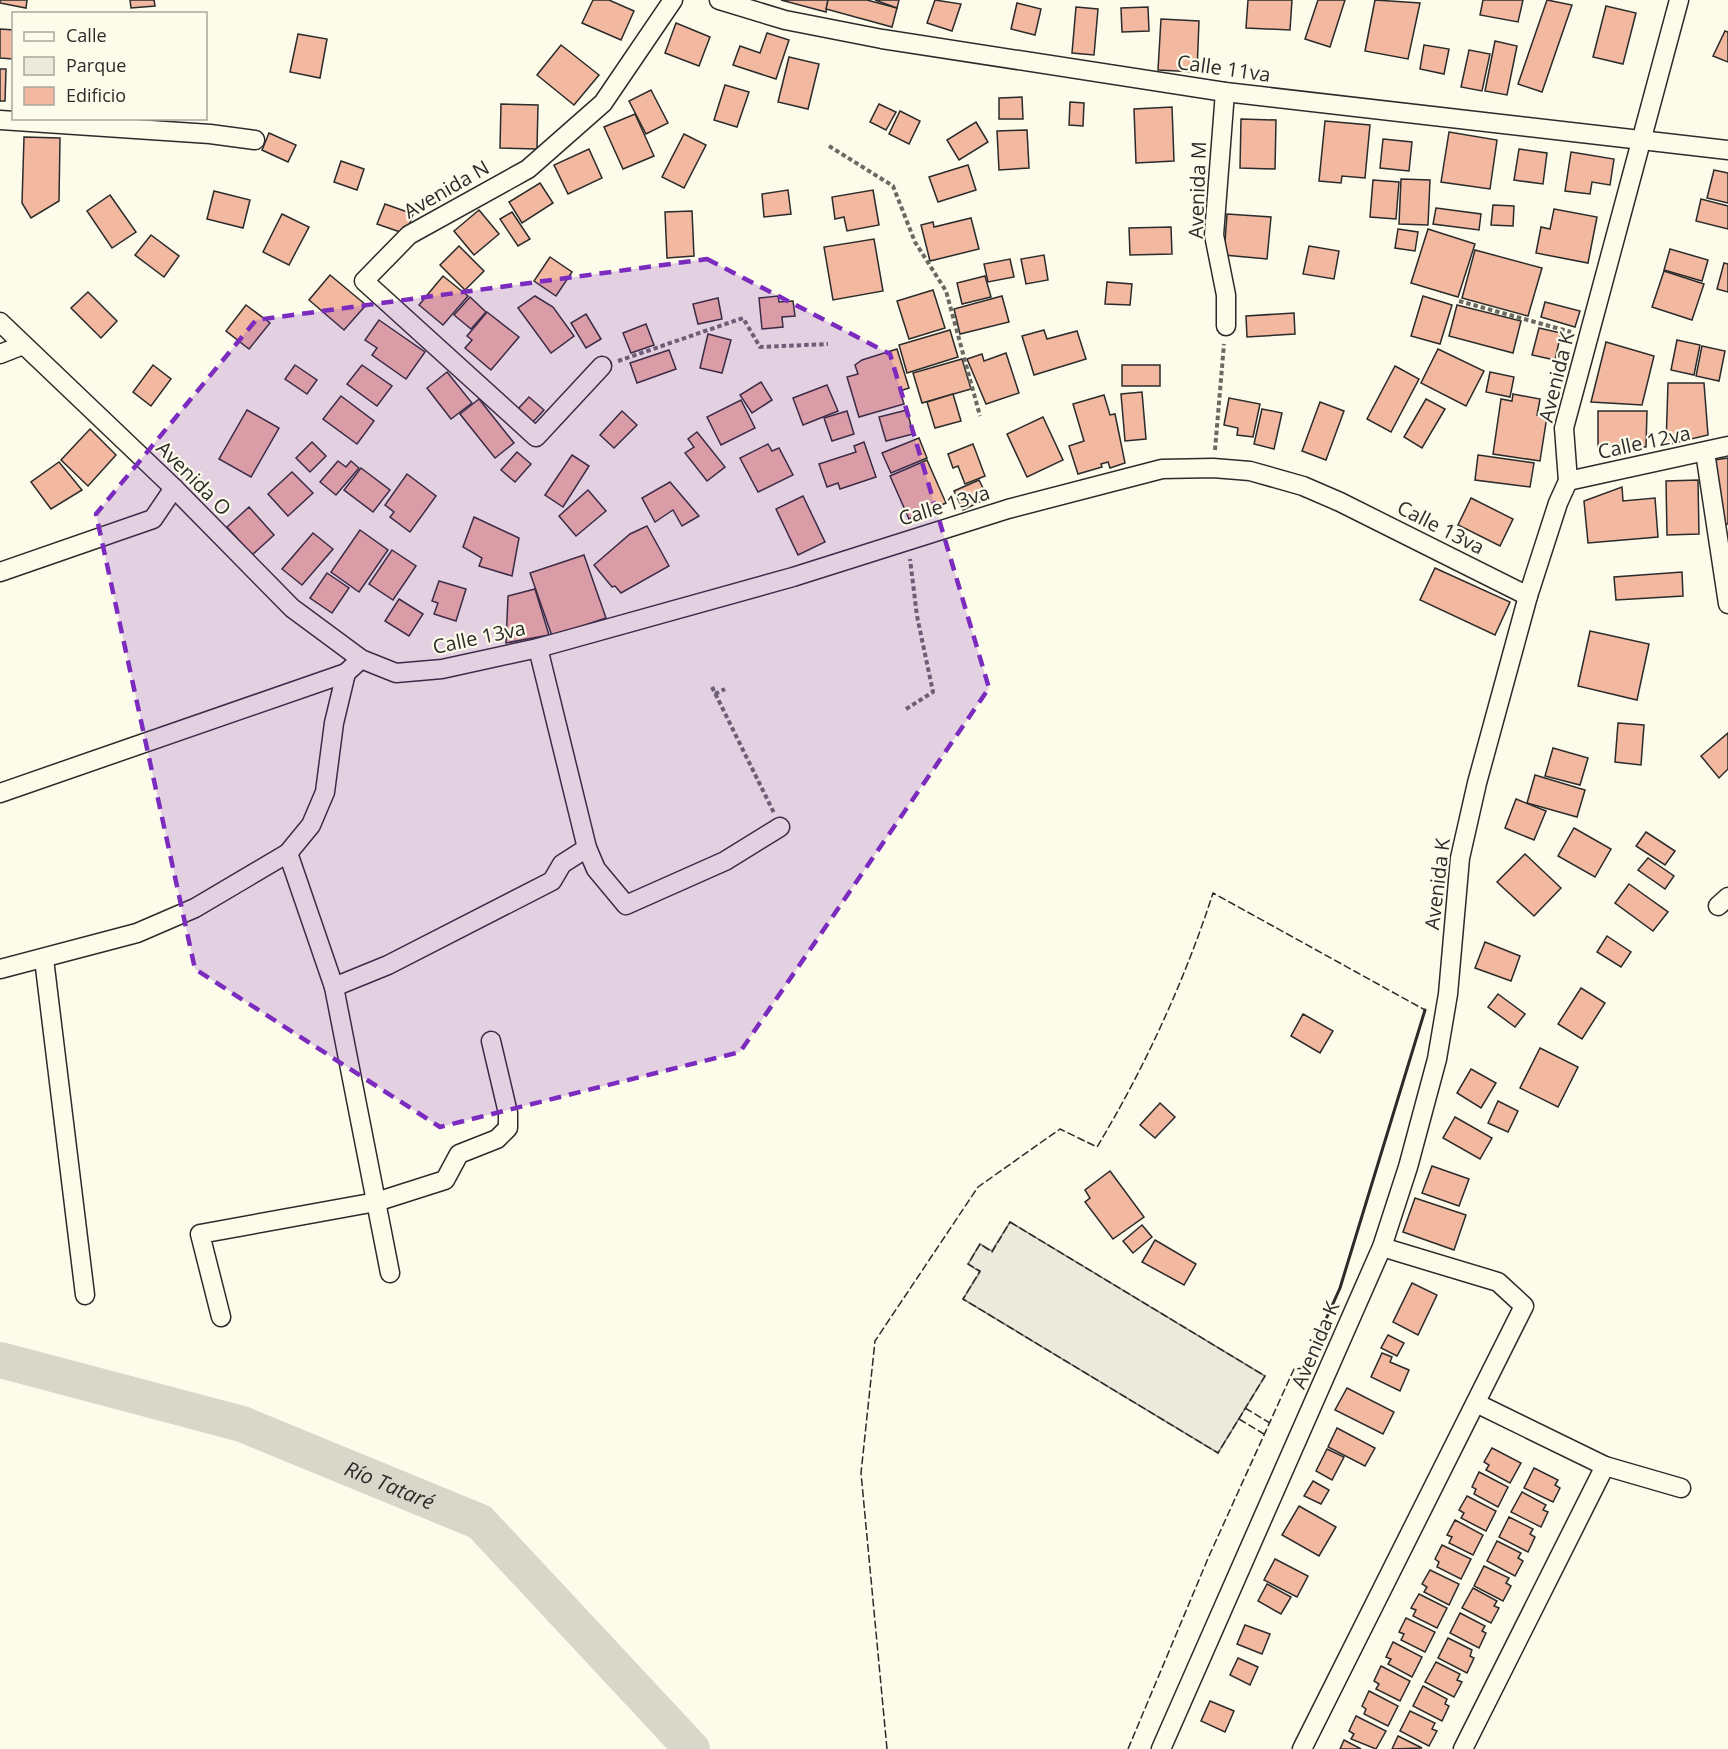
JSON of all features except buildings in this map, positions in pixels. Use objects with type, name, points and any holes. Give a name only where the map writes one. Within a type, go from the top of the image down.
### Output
[{"type":"street","name":"Avenida N","points":[[602,366],[536,438],[364,281],[409,235],[528,169],[603,103],[673,0]]},
{"type":"street","name":"Calle 11va","points":[[719,0],[785,20],[882,39],[1225,92],[1728,150]]},
{"type":"street","name":"Avenida K","points":[[1161,1749],[1382,1247],[1408,1167],[1437,1059],[1448,993],[1460,858],[1477,783],[1528,596],[1568,481],[1564,428],[1679,0]]},
{"type":"street","name":"Avenida M","points":[[1225,92],[1214,235],[1226,295],[1226,326]]},
{"type":"street","points":[[0,120],[210,134],[255,140]]},
{"type":"street","name":"Avenida O","points":[[0,322],[174,488],[292,608],[361,659]]},
{"type":"street","points":[[0,354],[23,345]]},
{"type":"street","name":"Calle 12va","points":[[1568,481],[1728,446]]},
{"type":"street","points":[[1705,452],[1728,604]]},
{"type":"street","name":"Calle 13va","points":[[361,659],[396,673],[442,669],[538,648],[696,605],[1008,509],[1162,469],[1213,468],[1250,471],[1303,486],[1340,502],[1528,596]]},
{"type":"street","points":[[0,572],[153,519],[174,488]]},
{"type":"street","points":[[538,648],[587,848],[596,869],[626,905],[724,861],[780,827]]},
{"type":"street","points":[[0,793],[346,673],[361,659]]},
{"type":"street","points":[[0,969],[136,933],[195,908],[288,853],[311,825],[325,792],[334,723],[346,673]]},
{"type":"street","points":[[334,987],[388,965],[552,881],[562,864],[587,848]]},
{"type":"street","points":[[288,853],[334,987],[390,1273]]},
{"type":"street","points":[[44,959],[86,1295]]},
{"type":"street","points":[[221,1317],[200,1234],[376,1202],[445,1179],[459,1154],[497,1139],[508,1128],[508,1113],[491,1041]]},
{"type":"street","points":[[1302,1749],[1524,1306],[1498,1282],[1382,1247]]},
{"type":"street","points":[[1476,1403],[1605,1466],[1681,1488]]},
{"type":"street","points":[[1463,1749],[1605,1466]]},
{"type":"path","points":[[829,146],[893,186],[915,242],[946,291],[980,416]]},
{"type":"path","points":[[1459,301],[1589,336]]},
{"type":"path","points":[[602,366],[743,318],[760,347],[828,344]]},
{"type":"path","points":[[1213,468],[1226,326]]},
{"type":"path","points":[[905,541],[909,552],[917,616],[933,692],[906,709]]},
{"type":"path","points":[[712,687],[780,827]]},
{"type":"path","points":[[715,694],[725,689]]},
{"type":"highlighted area","points":[[707,259],[890,354],[989,688],[740,1052],[440,1127],[195,969],[96,514],[256,320]]},
{"type":"green space","points":[[1010,1222],[1265,1376],[1218,1453],[963,1299],[980,1272],[968,1264],[980,1244],[992,1251]]},
{"type":"waterway","name":"Río Tataré","points":[[0,1360],[242,1424],[480,1522],[692,1749]]},
{"type":"fence","points":[[887,1749],[861,1473],[875,1341],[978,1187],[1060,1129],[1097,1147],[1131,1087],[1162,1023],[1190,958],[1213,893],[1425,1010]]},
{"type":"fence","points":[[1010,1222],[1265,1376],[1218,1453],[963,1299],[980,1271],[968,1264],[980,1244],[992,1252],[1010,1222]]},
{"type":"fence","points":[[1128,1749],[1209,1556],[1294,1369],[1304,1368]]},
{"type":"fence","points":[[1245,1408],[1270,1423]]},
{"type":"fence","points":[[1239,1419],[1264,1434]]},
{"type":"wall","points":[[1304,1368],[1340,1288],[1425,1010]]}]
